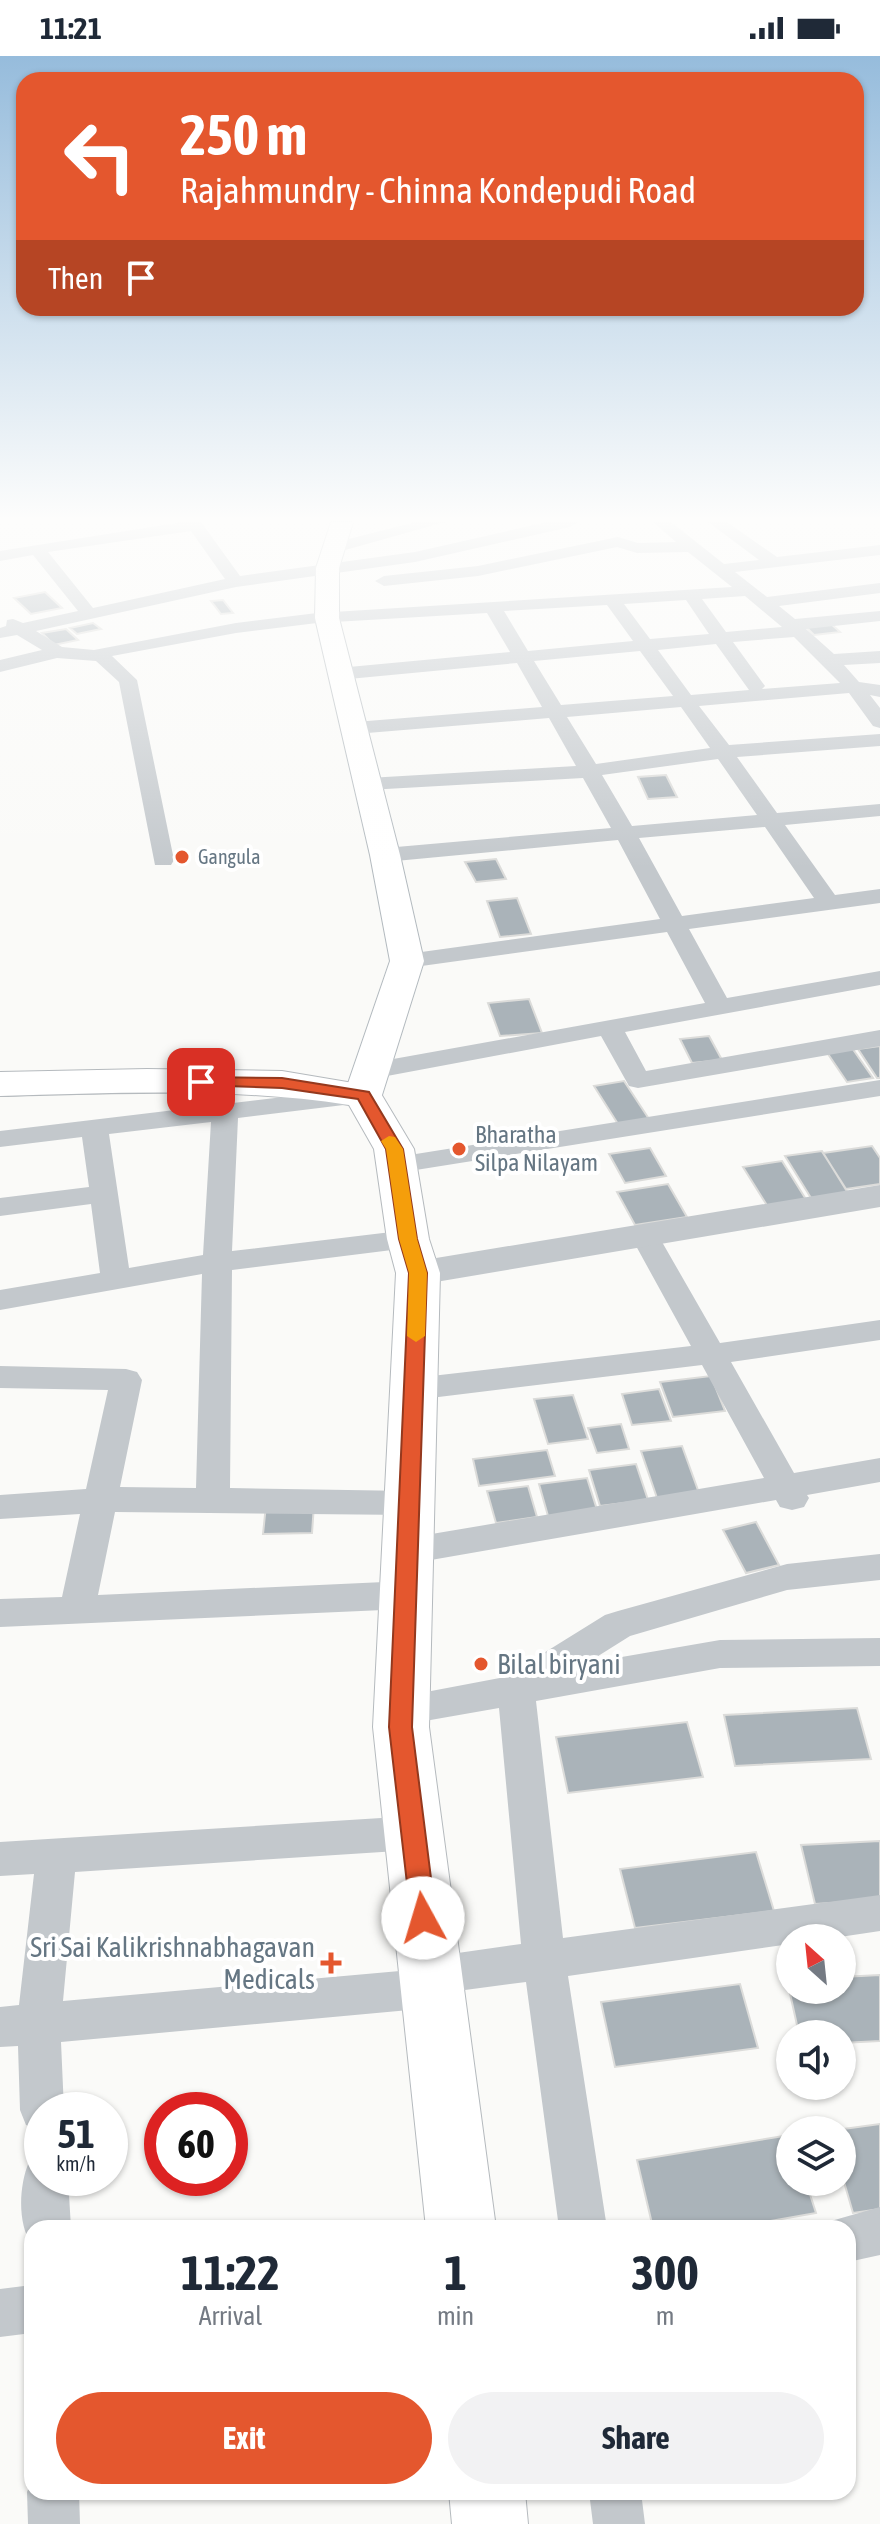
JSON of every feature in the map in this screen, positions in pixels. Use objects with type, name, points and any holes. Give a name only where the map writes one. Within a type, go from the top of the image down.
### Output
[{"type":"main road","points":[[331,637],[385,855],[407,961],[367,1083],[394,1149],[413,1256],[414,1389],[401,1727],[460,2220]]},
{"type":"main road","points":[[0,1084],[147,1081],[367,1083]]},
{"type":"main road","points":[[488,2500],[490,2524]]},
{"type":"street","points":[[35,637],[57,652]]},
{"type":"street","points":[[102,656],[101,653],[188,637]]},
{"type":"street","points":[[511,637],[624,831],[719,1006]]},
{"type":"street","points":[[639,637],[830,904]]},
{"type":"street","points":[[338,674],[734,637]]},
{"type":"street","points":[[804,637],[854,683],[880,722]]},
{"type":"street","points":[[822,637],[837,640]]},
{"type":"street","points":[[721,638],[755,686]]},
{"type":"street","points":[[0,666],[57,652],[102,656],[128,680],[163,860]]},
{"type":"street","points":[[829,660],[880,657]]},
{"type":"street","points":[[355,728],[880,679]]},
{"type":"street","points":[[854,683],[880,691]]},
{"type":"street","points":[[368,784],[590,771],[723,752],[880,740]]},
{"type":"street","points":[[385,855],[880,810]]},
{"type":"street","points":[[407,961],[880,896]]},
{"type":"street","points":[[0,1139],[225,1114],[609,1027],[880,978]]},
{"type":"street","points":[[609,1027],[664,1122]]},
{"type":"street","points":[[638,1080],[880,1038]]},
{"type":"street","points":[[397,1165],[880,1088]]},
{"type":"street","points":[[213,1499],[217,1262],[225,1114]]},
{"type":"street","points":[[95,1130],[116,1279]]},
{"type":"street","points":[[0,1207],[104,1194]]},
{"type":"street","points":[[0,1300],[217,1262],[413,1256],[644,1235],[880,1196]]},
{"type":"street","points":[[644,1235],[788,1492]]},
{"type":"street","points":[[414,1389],[804,1343],[880,1330]]},
{"type":"street","points":[[0,1377],[126,1380],[103,1500],[77,1609]]},
{"type":"street","points":[[0,1613],[77,1609],[407,1573],[880,1470]]},
{"type":"street","points":[[0,1507],[103,1500],[410,1503]]},
{"type":"street","points":[[516,1689],[618,1625],[787,1577],[880,1567]]},
{"type":"street","points":[[402,1710],[720,1654],[880,1652]]},
{"type":"street","points":[[516,1689],[544,1960],[582,2220]]},
{"type":"street","points":[[0,1859],[413,1833]]},
{"type":"street","points":[[37,2092],[20,2025],[56,1855]]},
{"type":"street","points":[[20,2025],[430,1982],[544,1960],[880,1913]]},
{"type":"street","points":[[46,2196],[47,2220]]},
{"type":"street","points":[[856,2236],[880,2231]]},
{"type":"street","points":[[0,2313],[24,2310]]},
{"type":"street","points":[[53,2500],[54,2524]]},
{"type":"street","points":[[616,2500],[619,2524]]},
{"type":"building","points":[[46,637],[75,637],[78,640],[54,645]]},
{"type":"building","points":[[666,775],[677,797],[648,799],[638,777]]},
{"type":"building","points":[[496,859],[506,879],[476,882],[465,862]]},
{"type":"building","points":[[517,898],[531,934],[500,937],[487,901]]},
{"type":"building","points":[[529,999],[542,1033],[500,1036],[488,1003]]},
{"type":"building","points":[[709,1036],[722,1060],[692,1063],[680,1039]]},
{"type":"building","points":[[880,1046],[880,1078],[877,1078],[858,1049]]},
{"type":"building","points":[[852,1048],[873,1078],[847,1082],[826,1051]]},
{"type":"building","points":[[624,1081],[649,1119],[618,1124],[594,1086]]},
{"type":"building","points":[[872,1146],[880,1158],[880,1184],[846,1189],[823,1153]]},
{"type":"building","points":[[650,1148],[666,1176],[625,1183],[609,1154]]},
{"type":"building","points":[[822,1151],[848,1193],[811,1198],[785,1156]]},
{"type":"building","points":[[782,1161],[807,1201],[768,1207],[743,1167]]},
{"type":"building","points":[[668,1184],[687,1217],[635,1225],[617,1192]]},
{"type":"building","points":[[711,1376],[725,1411],[673,1417],[660,1382]]},
{"type":"building","points":[[659,1389],[671,1421],[632,1425],[622,1394]]},
{"type":"building","points":[[573,1395],[588,1439],[548,1444],[534,1399]]},
{"type":"building","points":[[621,1424],[629,1449],[597,1453],[588,1428]]},
{"type":"building","points":[[682,1446],[699,1493],[657,1498],[641,1451]]},
{"type":"building","points":[[547,1450],[555,1476],[479,1486],[473,1459]]},
{"type":"building","points":[[636,1464],[648,1500],[600,1506],[589,1470]]},
{"type":"building","points":[[587,1478],[599,1516],[550,1523],[539,1484]]},
{"type":"building","points":[[528,1486],[537,1517],[496,1523],[487,1491]]},
{"type":"building","points":[[266,1505],[314,1505],[312,1533],[263,1534]]},
{"type":"building","points":[[756,1522],[779,1565],[746,1573],[723,1530]]},
{"type":"building","points":[[857,1708],[871,1759],[735,1766],[724,1715]]},
{"type":"building","points":[[687,1722],[703,1777],[568,1793],[556,1737]]},
{"type":"building","points":[[880,1841],[880,1900],[815,1904],[801,1845]]},
{"type":"building","points":[[756,1852],[774,1911],[635,1928],[620,1869]]},
{"type":"building","points":[[880,1975],[880,2041],[856,2042],[856,2020],[796,2020],[792,2004],[856,2004],[856,1976]]},
{"type":"building","points":[[740,1984],[758,2048],[615,2067],[601,2002]]},
{"type":"building","points":[[880,2124],[880,2209],[853,2213],[848,2196],[856,2196],[856,2127]]},
{"type":"building","points":[[776,2137],[776,2196],[811,2196],[816,2213],[776,2220],[651,2220],[637,2160]]},
{"type":"slow traffic","points":[[389,1141],[394,1149],[408,1239],[418,1273],[416,1336]]},
{"type":"place","name":"Gangula","points":[[182,857]]},
{"type":"place","name":"Bharatha Silpa Nilayam","points":[[459,1149]]},
{"type":"place","name":"Bilal biryani","points":[[481,1664]]},
{"type":"place","name":"Sri Sai Kalikrishnabhagavan Medicals","points":[[331,1963]]},
{"type":"route","points":[[201,1082],[282,1083],[363,1095],[394,1149],[408,1239],[418,1273],[401,1727],[423,1918]]}]
